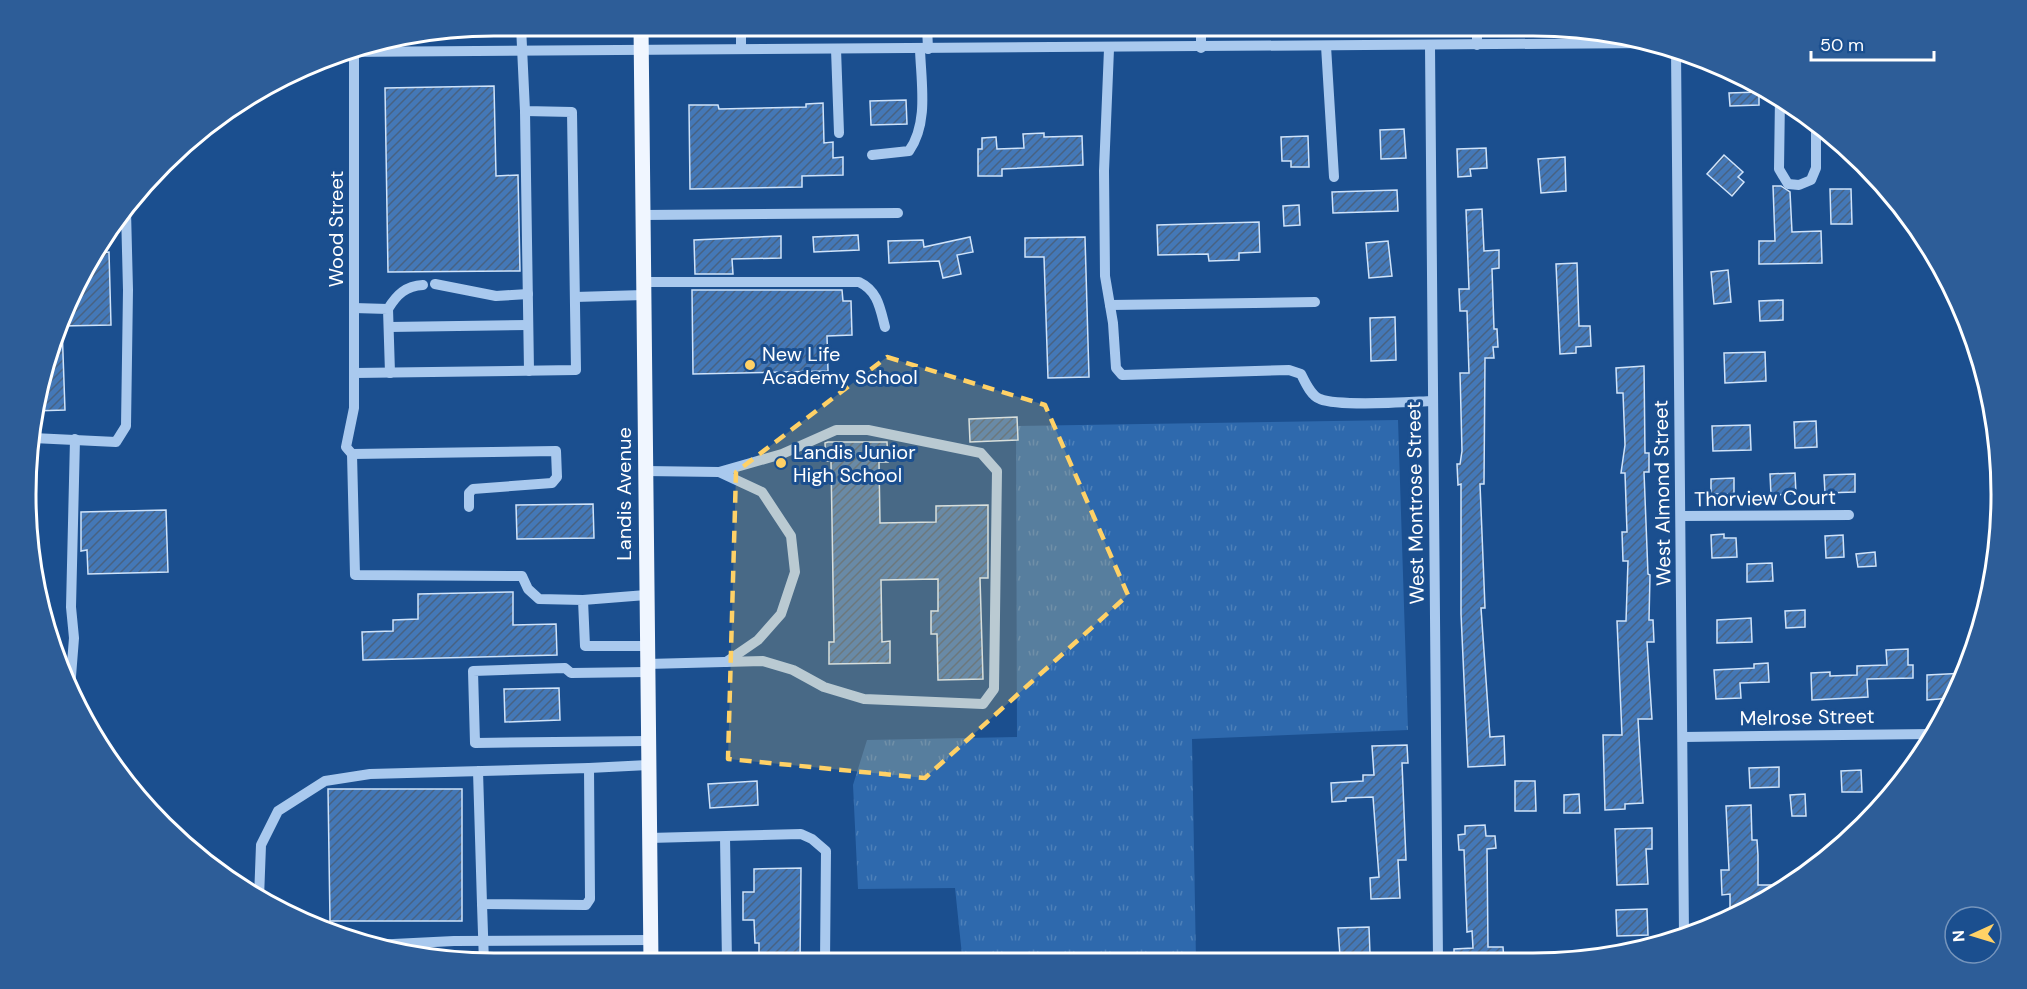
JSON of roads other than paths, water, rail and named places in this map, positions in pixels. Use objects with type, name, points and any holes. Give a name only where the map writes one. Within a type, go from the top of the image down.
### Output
[{"type":"main road","name":"Landis Avenue","points":[[641,36],[651,953]]},
{"type":"street","points":[[521,36],[525,111],[529,370]]},
{"type":"street","points":[[741,36],[741,49]]},
{"type":"street","points":[[872,155],[909,151],[916,141],[922,105],[926,36]]},
{"type":"street","points":[[1201,36],[1201,48]]},
{"type":"street","points":[[1477,36],[1477,45]]},
{"type":"street","points":[[380,51],[1109,49],[1613,43]]},
{"type":"street","name":"West Montrose Street","points":[[1430,45],[1438,953]]},
{"type":"street","points":[[1326,46],[1334,177]]},
{"type":"street","points":[[836,49],[839,133]]},
{"type":"street","points":[[1109,49],[1104,171],[1105,276],[1116,368],[1122,375],[1289,370],[1300,374],[1309,389],[1319,399],[1354,402],[1432,401]]},
{"type":"street","name":"Wood Street","points":[[352,454],[346,447],[354,408],[354,58]]},
{"type":"street","name":"West Almond Street","points":[[1676,59],[1684,927]]},
{"type":"street","points":[[1780,108],[1779,169],[1788,184],[1799,185],[1811,180],[1816,168],[1816,134]]},
{"type":"street","points":[[354,373],[576,370],[572,112],[525,111]]},
{"type":"street","points":[[643,215],[898,213]]},
{"type":"street","points":[[40,438],[116,442],[126,426],[128,290],[126,222]]},
{"type":"street","points":[[574,297],[644,288],[859,282],[870,287],[879,301],[885,327]]},
{"type":"street","points":[[435,284],[496,296],[528,294]]},
{"type":"street","points":[[390,373],[388,309],[397,295],[412,286],[423,285]]},
{"type":"street","points":[[1110,305],[1315,303]]},
{"type":"street","points":[[354,308],[388,309]]},
{"type":"street","points":[[389,327],[528,325]]},
{"type":"street","points":[[645,471],[719,472],[782,454],[836,430],[868,430],[981,453],[997,471],[994,689],[983,704],[864,699],[824,687],[793,670],[763,661],[571,673],[565,668],[473,671],[475,743],[648,741]]},
{"type":"street","points":[[71,671],[74,638],[71,607],[75,439]]},
{"type":"street","points":[[470,507],[469,493],[472,489],[552,483],[557,477],[556,451],[352,454],[355,575],[513,574],[522,576],[528,589],[539,599],[583,600],[646,595]]},
{"type":"street","points":[[719,472],[762,492],[791,536],[795,572],[781,614],[758,640],[726,662]]},
{"type":"street","name":"Thorview Court","points":[[1681,516],[1849,515]]},
{"type":"street","points":[[583,600],[585,646],[647,646]]},
{"type":"street","name":"Melrose Street","points":[[1683,737],[1924,734]]},
{"type":"street","points":[[259,888],[261,845],[278,811],[325,781],[370,774],[648,765]]},
{"type":"street","points":[[482,904],[586,905],[590,899],[590,768]]},
{"type":"street","points":[[478,771],[483,953]]},
{"type":"street","points":[[649,838],[801,834],[812,839],[826,851],[825,953]]},
{"type":"street","points":[[725,837],[727,953]]},
{"type":"street","points":[[406,944],[651,940]]},
{"type":"place","name":"New Life Academy School","points":[[750,365]]},
{"type":"place","name":"Landis Junior High School","points":[[781,463]]}]
